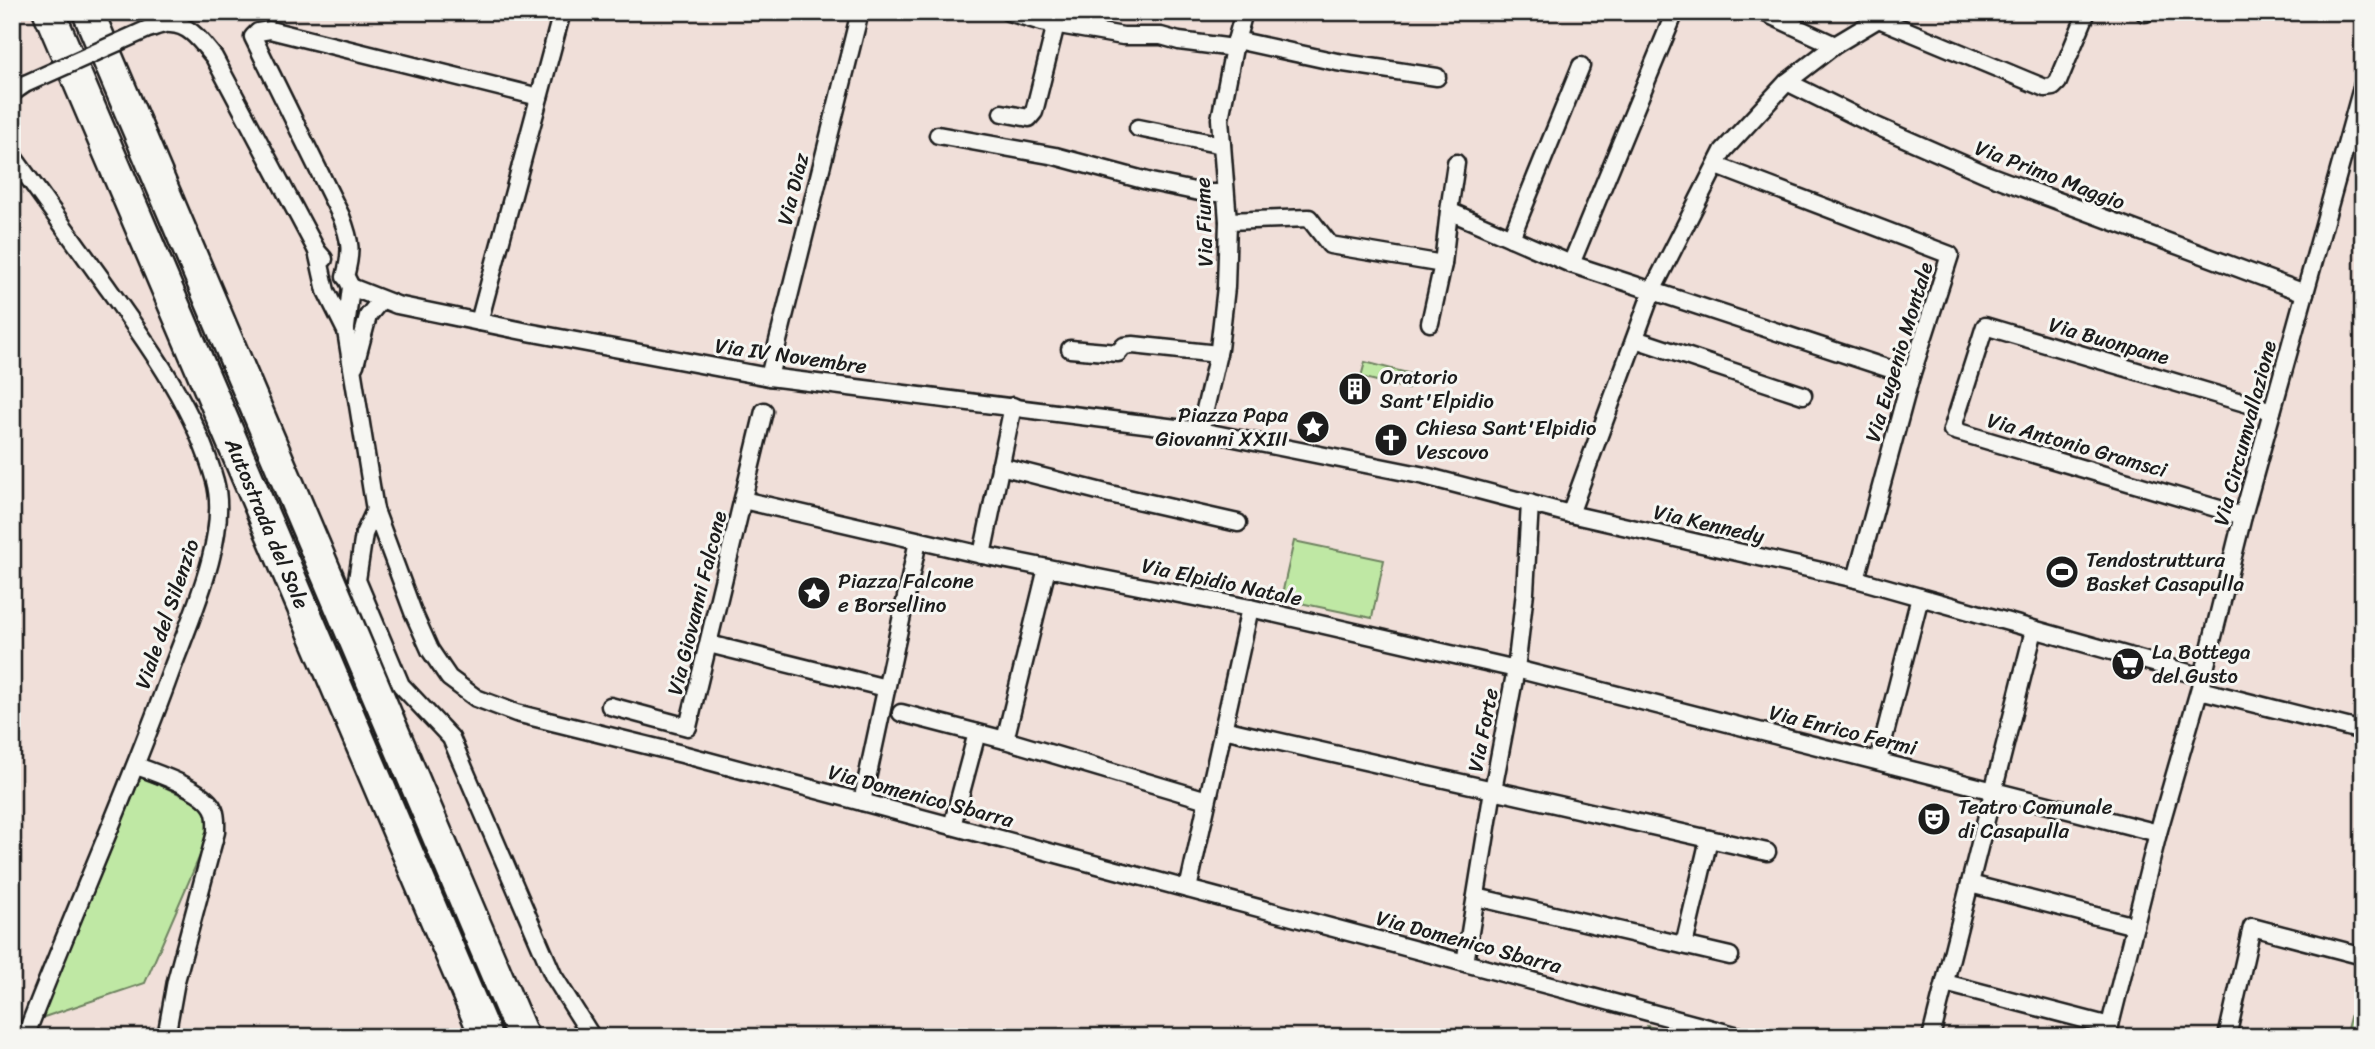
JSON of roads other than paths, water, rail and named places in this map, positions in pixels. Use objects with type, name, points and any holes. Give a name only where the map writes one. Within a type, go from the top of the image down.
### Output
[{"type":"highway","name":"Autostrada del Sole","points":[[49,12],[486,1037]]},
{"type":"highway","name":"Autostrada del Sole","points":[[88,12],[523,1037]]},
{"type":"street","points":[[479,322],[562,12]]},
{"type":"street","name":"Via Diaz","points":[[769,377],[860,12]]},
{"type":"street","points":[[1008,12],[1123,36],[1161,36],[1179,41],[1235,44],[1437,77]]},
{"type":"street","name":"Via Fiume","points":[[1200,431],[1218,354],[1226,287],[1228,221],[1220,119],[1244,12]]},
{"type":"street","points":[[1571,264],[1675,12]]},
{"type":"street","points":[[1763,12],[1835,45]]},
{"type":"street","points":[[1570,514],[1653,289],[1723,150],[1787,82],[1835,45],[1884,16],[2045,88],[2058,82],[2087,12]]},
{"type":"street","points":[[18,89],[149,29],[170,23],[184,27],[196,36],[214,57],[317,251],[328,292],[342,300],[347,283]]},
{"type":"street","points":[[1002,113],[1029,118],[1034,111],[1056,24]]},
{"type":"street","name":"Via Domenico Sbarra","points":[[538,97],[270,30],[258,32],[253,37],[348,234],[351,254],[347,283],[346,331],[375,510],[413,612],[430,650],[449,678],[476,698],[516,713],[862,802],[1742,1037]]},
{"type":"street","points":[[1511,238],[1581,66]]},
{"type":"street","name":"Via Primo Maggio","points":[[1787,82],[1872,124],[1986,174],[2305,293]]},
{"type":"street","name":"Via Circumvallazione","points":[[2108,1031],[2158,833],[2202,684],[2243,516],[2363,84]]},
{"type":"street","points":[[1138,128],[1222,145]]},
{"type":"street","points":[[938,135],[1055,156],[1204,193],[1226,193]]},
{"type":"street","name":"Viale del Silenzio","points":[[12,155],[151,348],[202,443],[216,484],[218,509],[216,534],[202,587],[137,765],[25,1037]]},
{"type":"street","points":[[1430,323],[1443,264],[1456,163]]},
{"type":"street","name":"Via Eugenio Montale","points":[[1717,166],[1950,256],[1911,376],[1856,579]]},
{"type":"street","points":[[1449,211],[1571,264],[1911,376]]},
{"type":"street","points":[[1228,221],[1308,218],[1330,245],[1443,264]]},
{"type":"street","points":[[317,251],[347,283]]},
{"type":"street","points":[[328,292],[331,278],[347,283]]},
{"type":"street","name":"Via IV Novembre","points":[[347,283],[381,300],[479,322],[769,377],[1200,431]]},
{"type":"street","name":"Via Domenico Sbarra","points":[[328,292],[346,331]]},
{"type":"street","points":[[353,377],[362,332],[368,316],[381,300]]},
{"type":"street","name":"Via Buonpane","points":[[1968,377],[1985,326],[2272,411]]},
{"type":"street","points":[[1635,339],[1803,395]]},
{"type":"street","points":[[1070,349],[1118,354],[1125,346],[1133,345],[1218,354]]},
{"type":"street","name":"Via Antonio Gramsci","points":[[1968,377],[1951,430],[2243,516]]},
{"type":"street","points":[[982,555],[1013,406]]},
{"type":"street","name":"Via Giovanni Falcone","points":[[610,706],[688,727],[764,411]]},
{"type":"street","name":"Via Kennedy","points":[[1200,431],[1425,475],[1570,514],[1856,579],[2035,630],[2202,684],[2363,731]]},
{"type":"street","points":[[1000,466],[1238,523]]},
{"type":"street","points":[[743,500],[918,541],[862,802]]},
{"type":"street","name":"Via Forte","points":[[1465,963],[1516,669],[1525,592],[1530,503]]},
{"type":"street","points":[[375,510],[364,534],[357,580],[401,685],[451,738],[553,975],[593,1037]]},
{"type":"street","name":"Via Elpidio Natale","points":[[918,541],[1250,608],[1516,669]]},
{"type":"street","points":[[1005,740],[1047,568]]},
{"type":"street","points":[[1878,761],[1920,597]]},
{"type":"street","points":[[1188,889],[1250,608]]},
{"type":"street","points":[[1931,1037],[2035,630]]},
{"type":"street","points":[[709,644],[887,688]]},
{"type":"street","name":"Via Enrico Fermi","points":[[1516,669],[2158,833]]},
{"type":"street","points":[[901,713],[1005,740],[1207,800]]},
{"type":"street","points":[[1223,729],[1767,852]]},
{"type":"street","points":[[952,826],[977,733]]},
{"type":"street","points":[[137,765],[206,798],[214,807],[217,820],[176,981],[166,1037]]},
{"type":"street","points":[[1684,944],[1709,839]]},
{"type":"street","points":[[1970,884],[2135,926]]},
{"type":"street","points":[[1476,897],[1730,956]]},
{"type":"street","points":[[2227,1037],[2252,928],[2363,956]]},
{"type":"street","points":[[1945,984],[2108,1031]]},
{"type":"place","name":"Oratorio Sant'Elpidio","points":[[1355,389]]},
{"type":"place","name":"Piazza Papa Giovanni XXIII","points":[[1313,427]]},
{"type":"place","name":"Chiesa Sant'Elpidio Vescovo","points":[[1391,440]]},
{"type":"place","name":"Tendostruttura Basket Casapulla","points":[[2062,572]]},
{"type":"place","name":"Piazza Falcone e Borsellino","points":[[814,593]]},
{"type":"place","name":"La Bottega del Gusto","points":[[2128,664]]},
{"type":"place","name":"Teatro Comunale di Casapulla","points":[[1934,819]]}]
